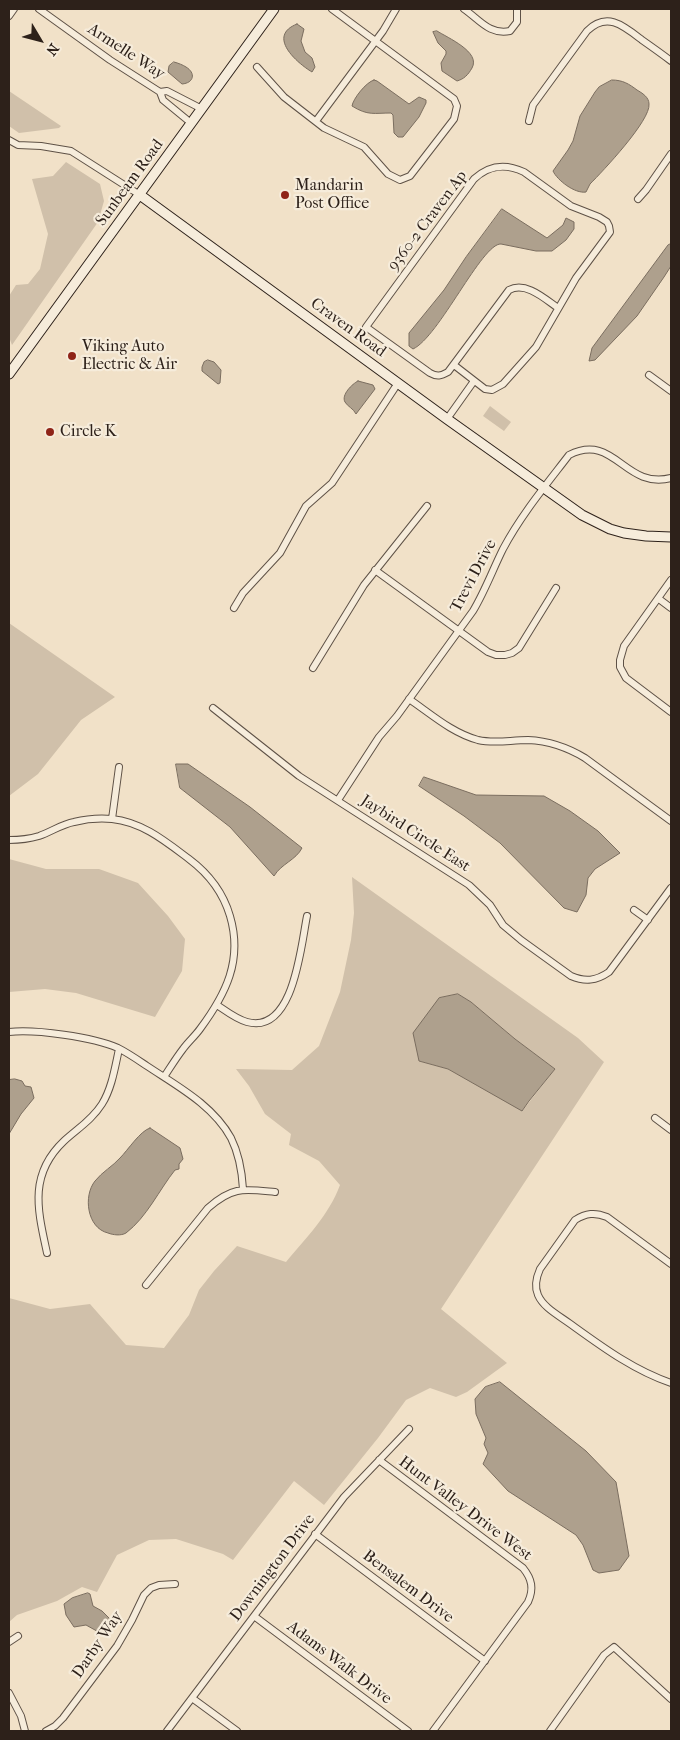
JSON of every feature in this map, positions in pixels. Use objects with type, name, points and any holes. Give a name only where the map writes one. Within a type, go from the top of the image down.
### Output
[{"type":"street","points":[[9,16],[14,9]]},
{"type":"street","name":"Armelle Way","points":[[39,9],[110,60],[160,92],[167,91],[202,109]]},
{"type":"street","name":"Sunbeam Road","points":[[9,374],[274,9]]},
{"type":"street","points":[[257,67],[284,98],[337,135],[364,148],[388,174],[400,180],[405,179],[415,171],[454,119],[457,106],[451,96],[332,9]]},
{"type":"street","points":[[316,121],[376,40],[396,9]]},
{"type":"street","points":[[464,9],[492,31],[501,33],[510,31],[517,22],[517,9]]},
{"type":"street","points":[[529,121],[533,105],[592,26],[605,21],[616,23],[625,27],[671,61]]},
{"type":"street","points":[[160,92],[163,100],[191,124]]},
{"type":"street","name":"Craven Road","points":[[9,140],[18,145],[42,146],[71,151],[140,195],[582,515],[610,529],[646,536],[671,537]]},
{"type":"street","points":[[638,199],[671,154]]},
{"type":"street","name":"9360-2 Craven Ap","points":[[498,166],[516,168],[571,206],[607,222],[610,232],[576,278],[536,347],[503,384],[492,390],[485,389],[454,365],[448,372],[436,376],[366,327],[474,179],[481,173],[498,166]]},
{"type":"street","points":[[454,365],[509,290],[515,287],[528,289],[558,308]]},
{"type":"street","points":[[649,375],[671,391]]},
{"type":"street","points":[[447,419],[474,381]]},
{"type":"street","points":[[234,608],[243,593],[280,553],[306,506],[332,483],[398,383]]},
{"type":"street","name":"Trevi Drive","points":[[338,800],[379,737],[459,632],[483,594],[504,548],[544,488],[570,455],[578,450],[590,448],[608,454],[639,476],[656,480],[671,478]]},
{"type":"street","points":[[313,668],[375,570],[427,506]]},
{"type":"street","points":[[375,570],[459,632],[488,652],[496,655],[512,653],[524,642],[556,588]]},
{"type":"street","points":[[671,580],[624,646],[620,660],[620,667],[630,682],[671,712]]},
{"type":"street","points":[[659,599],[671,608]]},
{"type":"street","points":[[409,699],[446,726],[477,740],[493,742],[543,741],[571,749],[671,821]]},
{"type":"street","name":"Jaybird Circle East","points":[[213,708],[276,760],[469,885],[490,905],[503,925],[571,976],[580,980],[597,979],[608,972],[648,920]]},
{"type":"street","points":[[112,819],[119,767]]},
{"type":"street","points":[[9,840],[38,836],[73,822],[92,819],[112,819],[135,824],[162,838],[197,865],[213,881],[228,908],[234,929],[235,949],[233,968],[217,1005],[164,1077]]},
{"type":"street","points":[[634,910],[648,920],[671,888]]},
{"type":"street","points":[[217,1005],[238,1019],[249,1023],[262,1022],[273,1018],[287,1001],[298,962],[307,916]]},
{"type":"street","points":[[9,1032],[20,1030],[55,1034],[103,1043],[119,1049],[164,1077],[205,1106],[220,1122],[231,1138],[237,1154],[243,1189]]},
{"type":"street","points":[[48,1252],[37,1201],[45,1166],[63,1142],[90,1120],[103,1103],[109,1090],[119,1049]]},
{"type":"street","points":[[654,1118],[671,1130]]},
{"type":"street","points":[[146,1285],[208,1208],[219,1199],[243,1189],[275,1192]]},
{"type":"street","points":[[671,1264],[607,1217],[594,1214],[582,1216],[575,1220],[540,1269],[536,1277],[535,1286],[538,1296],[546,1306],[599,1345],[632,1365],[671,1383]]},
{"type":"street","name":"Downington Drive","points":[[168,1731],[344,1497],[409,1429]]},
{"type":"street","name":"Hunt Valley Drive West","points":[[379,1460],[523,1568],[531,1582],[532,1589],[528,1602],[485,1661]]},
{"type":"street","name":"Bensalem Drive","points":[[315,1534],[485,1661]]},
{"type":"street","name":"Darby Way","points":[[46,1731],[63,1718],[117,1646],[144,1595],[151,1588],[159,1585],[175,1584]]},
{"type":"street","name":"Adams Walk Drive","points":[[254,1616],[408,1731]]},
{"type":"street","points":[[9,1642],[18,1636]]},
{"type":"street","points":[[550,1731],[604,1655],[614,1647],[671,1699]]},
{"type":"street","points":[[433,1731],[485,1661]]},
{"type":"street","points":[[9,1693],[21,1716],[26,1731]]},
{"type":"street","points":[[192,1698],[237,1731]]},
{"type":"shaded area","points":[[297,24],[304,29],[301,41],[305,52],[312,58],[315,67],[312,72],[292,56],[284,42],[284,35],[288,29]]},
{"type":"shaded area","points":[[437,31],[462,46],[472,56],[474,62],[472,68],[462,79],[457,81],[442,71],[441,63],[446,51],[438,43],[433,32]]},
{"type":"shaded area","points":[[174,62],[189,69],[192,77],[189,82],[182,84],[168,72],[169,66]]},
{"type":"shaded area","points":[[374,80],[409,104],[419,97],[426,100],[419,117],[403,137],[398,137],[394,133],[393,115],[391,113],[367,113],[352,106],[360,91]]},
{"type":"shaded area","points":[[612,80],[626,83],[645,96],[649,102],[648,111],[635,133],[590,184],[586,192],[577,191],[562,182],[553,171],[573,141],[580,116],[595,92],[599,87]]},
{"type":"shaded area","points":[[9,91],[61,126],[59,128],[19,133],[9,126]]},
{"type":"shaded area","points":[[66,162],[100,184],[104,201],[98,222],[12,345],[9,337],[9,296],[16,285],[28,284],[40,269],[48,234],[32,179],[53,176]]},
{"type":"shaded area","points":[[502,209],[547,238],[563,225],[566,218],[574,222],[574,229],[566,240],[552,251],[536,251],[501,244],[493,248],[483,258],[435,327],[413,349],[409,346],[409,333],[444,290]]},
{"type":"shaded area","points":[[671,244],[671,266],[637,316],[595,360],[589,361],[592,348],[668,245]]},
{"type":"shaded area","points":[[208,360],[214,362],[221,370],[220,383],[218,384],[202,371],[204,362]]},
{"type":"shaded area","points":[[358,381],[373,385],[375,389],[356,414],[346,403],[344,396]]},
{"type":"shaded area","points":[[490,406],[511,422],[504,431],[483,416]]},
{"type":"shaded area","points":[[9,623],[115,697],[81,720],[38,774],[9,796]]},
{"type":"shaded area","points":[[176,764],[188,764],[250,807],[302,848],[274,876],[230,827],[180,788]]},
{"type":"shaded area","points":[[424,777],[476,795],[544,796],[570,811],[598,831],[620,853],[595,869],[588,878],[586,895],[577,912],[564,908],[500,843],[419,786]]},
{"type":"shaded area","points":[[9,859],[46,869],[99,869],[138,883],[168,916],[185,939],[182,971],[155,1017],[76,993],[45,989],[9,992]]},
{"type":"shaded area","points":[[352,877],[578,1038],[604,1062],[441,1309],[507,1363],[467,1392],[456,1397],[430,1388],[406,1400],[324,1505],[294,1481],[233,1560],[223,1554],[176,1539],[149,1540],[117,1555],[97,1592],[82,1587],[57,1601],[17,1615],[9,1622],[9,1298],[50,1309],[90,1304],[126,1345],[164,1348],[189,1315],[199,1290],[237,1246],[286,1262],[323,1216],[340,1185],[319,1161],[289,1145],[291,1134],[265,1114],[249,1086],[236,1069],[292,1070],[319,1046],[340,992],[351,940],[354,913]],"holes":[[[458,994],[471,1002],[555,1069],[523,1110],[448,1069],[419,1061]]]},
{"type":"shaded area","points":[[458,994],[471,1002],[555,1069],[522,1111],[448,1069],[419,1061],[413,1033],[439,998]]},
{"type":"shaded area","points":[[9,1080],[22,1081],[25,1086],[31,1087],[34,1098],[21,1114],[9,1134]]},
{"type":"shaded area","points":[[150,1128],[180,1148],[183,1159],[179,1164],[179,1169],[175,1170],[147,1211],[133,1227],[122,1235],[110,1234],[95,1225],[91,1218],[88,1203],[91,1187],[138,1137]]},
{"type":"shaded area","points":[[500,1382],[586,1451],[616,1482],[629,1556],[619,1570],[599,1573],[593,1570],[583,1545],[576,1535],[508,1491],[483,1464],[488,1453],[484,1444],[486,1438],[476,1414],[475,1399],[485,1387]]},
{"type":"shaded area","points":[[90,1594],[93,1606],[102,1611],[112,1621],[108,1632],[104,1635],[86,1625],[74,1627],[66,1615],[64,1604],[72,1598]]},
{"type":"place","name":"Mandarin Post Office","points":[[285,195]]},
{"type":"place","name":"Viking Auto Electric & Air","points":[[72,356]]},
{"type":"place","name":"Circle K","points":[[50,432]]}]
